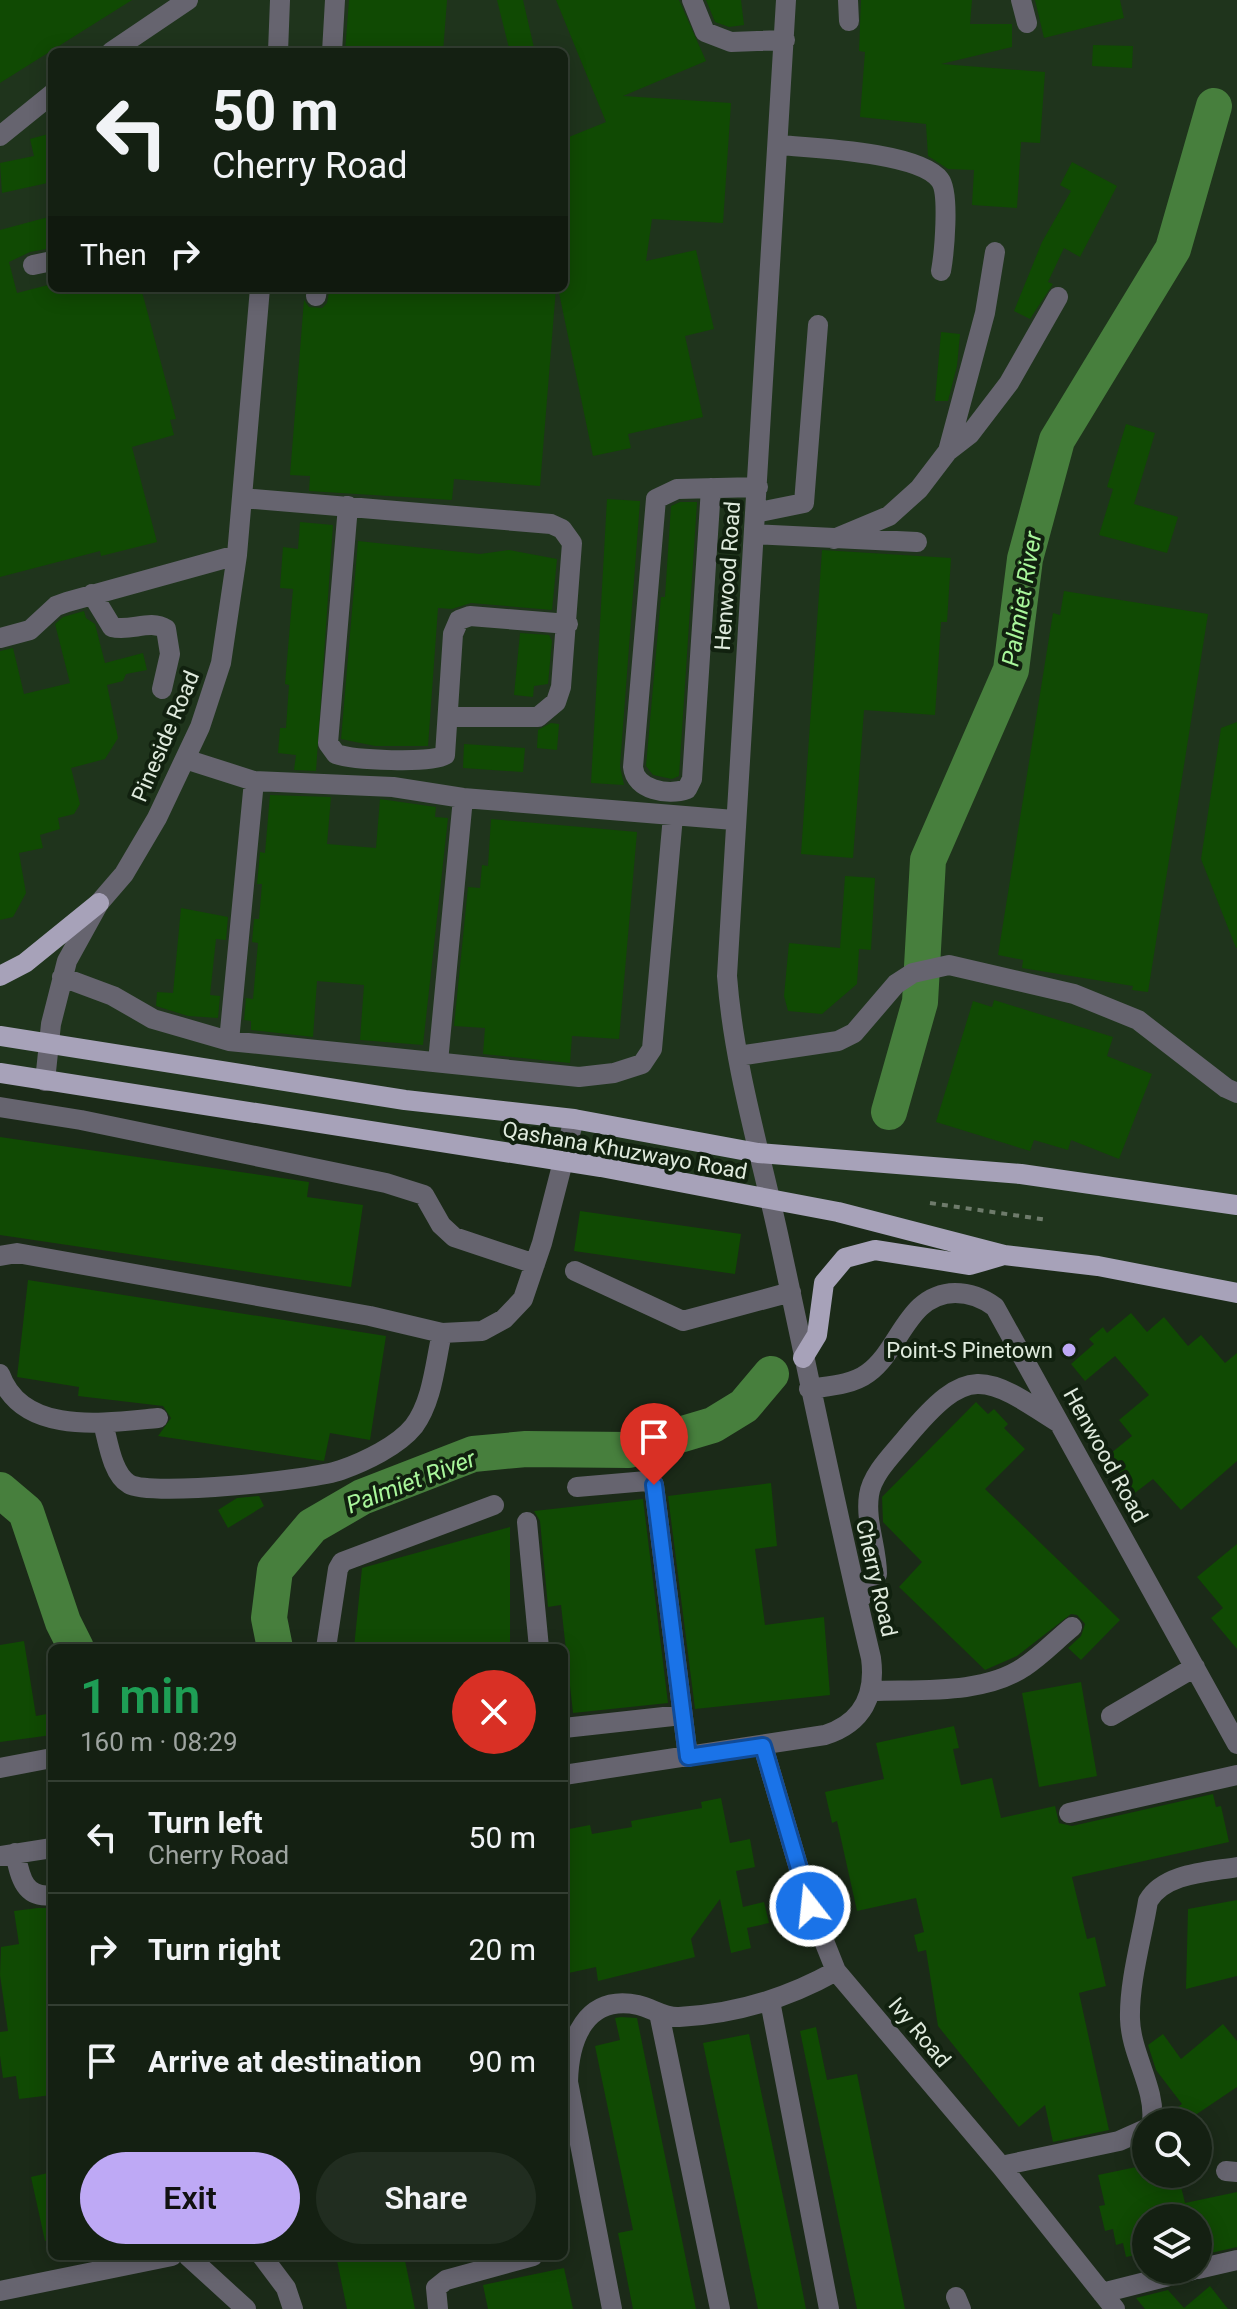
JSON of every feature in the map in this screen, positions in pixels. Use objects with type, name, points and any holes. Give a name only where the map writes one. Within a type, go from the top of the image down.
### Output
[{"type":"main road","points":[[0,976],[25,963],[99,903]]},
{"type":"main road","name":"Qashana Khuzwayo Road","points":[[0,1036],[405,1100],[574,1119],[758,1153],[1021,1174],[1237,1205]]},
{"type":"main road","name":"Qashana Khuzwayo Road","points":[[0,1073],[563,1161],[838,1212],[1004,1255],[1098,1266],[1237,1293]]},
{"type":"main road","points":[[803,1358],[817,1335],[819,1300],[824,1283],[845,1258],[875,1250],[970,1265],[1004,1255]]},
{"type":"street","points":[[117,48],[188,0]]},
{"type":"street","points":[[278,48],[280,0]]},
{"type":"street","points":[[332,48],[335,0]]},
{"type":"street","points":[[692,0],[705,32],[731,42],[785,40]]},
{"type":"street","name":"Henwood Road","points":[[758,1153],[738,1056],[727,976],[734,820],[758,487],[786,0]]},
{"type":"street","points":[[848,0],[849,21]]},
{"type":"street","points":[[1021,0],[1027,23]]},
{"type":"street","points":[[0,136],[48,97]]},
{"type":"street","points":[[779,145],[887,156],[933,173],[942,181],[944,194],[941,271]]},
{"type":"street","points":[[948,451],[985,313],[995,252]]},
{"type":"street","name":"Pineside Road","points":[[45,1081],[48,1044],[62,977],[99,903],[124,874],[157,818],[205,714],[221,663],[237,555],[260,292]]},
{"type":"street","points":[[834,539],[889,516],[901,507],[948,451],[970,434],[1009,383],[1058,297]]},
{"type":"street","points":[[755,513],[804,503],[818,325]]},
{"type":"street","points":[[711,488],[692,779],[687,789],[681,791],[645,787],[635,779],[633,767],[656,499],[677,489],[711,488],[758,487]]},
{"type":"street","points":[[242,498],[557,525],[572,543],[568,624],[561,687],[556,702],[545,713],[518,720],[450,717]]},
{"type":"street","points":[[348,506],[330,748],[340,756],[441,758],[448,751],[453,634],[459,620],[470,616],[568,624]]},
{"type":"street","points":[[754,534],[917,542]]},
{"type":"street","points":[[0,638],[30,630],[56,606],[237,555]]},
{"type":"street","points":[[92,594],[112,627],[130,630],[155,624],[166,629],[170,654],[162,689]]},
{"type":"street","points":[[185,759],[254,781],[393,787],[463,798],[734,820]]},
{"type":"street","points":[[229,1041],[254,781]]},
{"type":"street","points":[[438,1062],[463,798]]},
{"type":"street","points":[[62,977],[113,996],[153,1019],[229,1041],[579,1077],[614,1073],[645,1062],[652,1049],[673,816]]},
{"type":"street","points":[[738,1056],[838,1041],[854,1033],[884,995],[913,973],[949,965],[1074,994],[1138,1020],[1226,1088],[1237,1093]]},
{"type":"street","points":[[0,1107],[111,1126],[386,1183],[424,1195],[441,1225],[454,1237],[535,1264]]},
{"type":"street","points":[[0,1256],[17,1253],[370,1316],[442,1333],[464,1335],[482,1331],[504,1319],[523,1299],[574,1119]]},
{"type":"street","name":"Cherry Road","points":[[758,1153],[859,1601],[871,1658],[872,1691]]},
{"type":"street","points":[[575,1271],[683,1321],[791,1292]]},
{"type":"street","name":"Henwood Road","points":[[809,1389],[865,1375],[877,1366],[920,1306],[933,1297],[971,1294],[995,1307],[1237,1744]]},
{"type":"street","points":[[103,1423],[117,1469],[125,1482],[139,1489],[181,1489],[340,1471],[394,1443],[414,1426],[429,1395],[442,1333]]},
{"type":"street","points":[[0,1374],[11,1397],[35,1415],[103,1423],[158,1418]]},
{"type":"street","points":[[859,1601],[877,1574],[868,1517],[869,1491],[891,1457],[945,1396],[963,1384],[997,1386],[1063,1426]]},
{"type":"street","points":[[577,1487],[647,1481],[654,1485],[688,1757]]},
{"type":"street","points":[[327,1644],[338,1569],[342,1562],[494,1505]]},
{"type":"street","points":[[527,1522],[539,1644]]},
{"type":"street","points":[[568,1774],[763,1746],[837,1731],[858,1716],[872,1691],[958,1686],[994,1680],[1025,1667],[1072,1627]]},
{"type":"street","points":[[1111,1716],[1195,1667]]},
{"type":"street","points":[[568,1728],[682,1715]]},
{"type":"street","name":"Ivy Road","points":[[763,1746],[810,1906],[836,1971],[1001,2166],[1109,2301]]},
{"type":"street","points":[[0,1768],[48,1759]]},
{"type":"street","points":[[1069,1813],[1237,1775]]},
{"type":"street","points":[[48,1849],[8,1855],[24,1885],[37,1895],[48,1895]]},
{"type":"street","points":[[1152,2108],[1152,2099],[1133,2047],[1129,2017],[1148,1901],[1154,1891],[1165,1884],[1237,1867]]},
{"type":"street","points":[[612,2309],[568,2082],[569,2056],[581,2025],[601,2010],[637,2005],[681,2017],[770,2001],[836,1971]]},
{"type":"street","points":[[770,2001],[829,2309]]},
{"type":"street","points":[[659,2013],[720,2309]]},
{"type":"street","points":[[1001,2166],[1119,2141],[1132,2135]]},
{"type":"street","points":[[0,2291],[152,2260]]},
{"type":"street","points":[[192,2260],[246,2309]]},
{"type":"street","points":[[265,2260],[286,2288],[293,2309]]},
{"type":"street","points":[[438,2309],[436,2288],[446,2280],[518,2260]]},
{"type":"street","points":[[1212,2265],[1237,2260]]},
{"type":"street","points":[[1109,2301],[1155,2284]]},
{"type":"path","points":[[930,1203],[1048,1220]]},
{"type":"shaded area","points":[[0,0],[1237,0],[1237,1292],[891,1227],[0,1072]]},
{"type":"building","points":[[0,0],[132,0],[56,48],[48,48],[48,53],[0,83]]},
{"type":"building","points":[[349,0],[447,0],[443,48],[345,48]]},
{"type":"building","points":[[497,0],[523,0],[534,48],[509,48]]},
{"type":"building","points":[[556,0],[679,0],[706,61],[623,96],[731,103],[723,223],[652,219],[646,261],[696,250],[714,329],[685,336],[703,417],[628,434],[631,448],[593,456],[559,292],[568,292],[568,137],[606,122]]},
{"type":"building","points":[[706,0],[741,0],[744,25],[729,27],[715,22]]},
{"type":"building","points":[[861,0],[972,0],[970,24],[1012,24],[1012,47],[941,64],[1045,72],[1040,143],[1021,142],[1017,208],[972,205],[974,170],[948,169],[928,156],[926,124],[860,117],[865,52],[859,51]]},
{"type":"building","points":[[1035,0],[1120,0],[1124,18],[1044,38]]},
{"type":"building","points":[[1093,45],[1133,46],[1132,68],[1092,66]]},
{"type":"building","points":[[48,134],[48,183],[2,193],[0,163],[34,156],[30,139]]},
{"type":"building","points":[[1072,162],[1117,186],[1080,257],[1064,248],[1048,282],[1053,284],[1030,319],[1014,311],[1042,242],[1071,191],[1060,185]]},
{"type":"building","points":[[48,217],[48,249],[30,252],[9,262],[17,293],[48,285],[48,292],[142,292],[176,419],[170,420],[174,435],[132,447],[157,542],[101,556],[100,551],[0,577],[0,230]]},
{"type":"building","points":[[329,292],[556,292],[540,486],[454,479],[452,500],[309,491],[310,476],[290,475],[304,300],[309,307],[322,308],[327,303]]},
{"type":"building","points":[[941,332],[960,334],[957,366],[948,401],[935,401]]},
{"type":"building","points":[[1126,424],[1155,433],[1134,504],[1178,517],[1167,553],[1099,535],[1113,489],[1107,487]]},
{"type":"building","points":[[607,499],[640,501],[620,766],[624,785],[591,783]]},
{"type":"building","points":[[680,502],[697,502],[679,776],[672,779],[653,775],[646,766],[661,597],[665,597],[671,506]]},
{"type":"building","points":[[300,522],[333,525],[316,771],[294,770],[296,755],[278,753],[280,728],[286,728],[289,685],[285,684],[293,589],[280,588],[283,547],[298,549]]},
{"type":"building","points":[[358,541],[480,554],[509,550],[557,559],[552,610],[471,603],[452,609],[438,608],[428,746],[375,746],[341,739]]},
{"type":"building","points":[[822,550],[951,558],[947,622],[941,622],[935,715],[864,710],[853,858],[801,854]]},
{"type":"building","points":[[1064,591],[1208,614],[1148,992],[1132,990],[1133,986],[1022,968],[1023,960],[998,955],[1053,613],[1060,615]]},
{"type":"building","points":[[84,611],[86,618],[95,624],[105,663],[143,653],[147,670],[126,674],[123,681],[107,685],[118,738],[105,759],[71,768],[80,804],[74,814],[58,818],[60,829],[40,835],[43,848],[19,853],[26,893],[13,917],[0,920],[0,651],[13,648],[24,694],[70,683],[55,624],[63,617]]},
{"type":"building","points":[[520,633],[549,635],[552,641],[548,684],[534,686],[533,697],[514,695]]},
{"type":"building","points":[[1237,722],[1236,948],[1201,859],[1221,728]]},
{"type":"building","points":[[551,723],[559,724],[557,750],[537,748],[538,730]]},
{"type":"building","points":[[464,744],[525,748],[523,772],[463,768]]},
{"type":"building","points":[[270,795],[331,797],[327,844],[376,848],[380,799],[436,807],[435,817],[448,818],[423,1045],[360,1040],[364,985],[317,981],[313,1037],[251,1030],[251,1021],[244,1020],[246,998],[253,999],[258,943],[252,942],[254,919],[259,919],[262,884],[257,884],[260,852],[265,853]]},
{"type":"building","points":[[491,819],[637,832],[619,1039],[572,1036],[570,1063],[483,1054],[485,1028],[454,1026],[468,887],[480,888],[482,865],[488,866]]},
{"type":"building","points":[[845,876],[875,878],[871,950],[859,949],[857,984],[822,1014],[788,1011],[784,996],[789,943],[840,948]]},
{"type":"building","points":[[181,908],[228,917],[226,940],[216,939],[210,995],[220,996],[218,1018],[188,1016],[156,1006],[157,992],[173,993]]},
{"type":"building","points":[[994,1000],[1113,1037],[1107,1056],[1152,1074],[1119,1159],[1071,1140],[1068,1150],[1034,1140],[1030,1151],[936,1122],[973,1001],[992,1007]]},
{"type":"building","points":[[0,1137],[309,1182],[307,1197],[363,1205],[351,1287],[0,1235]]},
{"type":"building","points":[[580,1211],[741,1234],[735,1274],[574,1251]]},
{"type":"building","points":[[28,1280],[386,1336],[370,1440],[330,1433],[324,1461],[158,1436],[171,1418],[163,1406],[78,1396],[79,1387],[17,1377]]},
{"type":"building","points":[[1131,1313],[1147,1332],[1164,1317],[1188,1346],[1201,1335],[1225,1363],[1237,1353],[1237,1461],[1181,1510],[1153,1479],[1131,1496],[1110,1454],[1132,1436],[1119,1420],[1149,1395],[1115,1356],[1085,1381],[1071,1364],[1094,1344],[1089,1339],[1103,1327],[1107,1333]]},
{"type":"building","points":[[976,1402],[988,1414],[994,1409],[1008,1424],[1004,1428],[1025,1449],[985,1489],[1120,1620],[1081,1660],[1068,1648],[1081,1636],[1085,1624],[1077,1615],[1071,1614],[1017,1656],[985,1670],[899,1587],[922,1562],[883,1522],[882,1497]]},
{"type":"building","points":[[771,1483],[777,1546],[755,1549],[765,1625],[824,1617],[830,1695],[695,1709],[668,1496]]},
{"type":"building","points":[[259,1496],[264,1506],[228,1528],[218,1510],[237,1498]]},
{"type":"building","points":[[643,1499],[668,1703],[573,1713],[568,1644],[565,1644],[561,1605],[548,1607],[540,1521],[534,1511]]},
{"type":"building","points":[[510,1527],[510,1644],[354,1644],[362,1568]]},
{"type":"building","points":[[1237,1544],[1237,1649],[1211,1618],[1223,1608],[1197,1577]]},
{"type":"building","points":[[24,1641],[36,1716],[48,1714],[48,1736],[0,1742],[0,1645]]},
{"type":"building","points":[[1081,1682],[1097,1776],[1039,1787],[1022,1693]]},
{"type":"building","points":[[954,1726],[959,1748],[953,1749],[961,1785],[992,1778],[1001,1818],[1055,1806],[1059,1823],[1072,1826],[1213,1794],[1216,1807],[1221,1806],[1229,1842],[1072,1877],[1087,1939],[1095,1937],[1106,1986],[1079,1993],[1109,2130],[1053,2142],[1045,2105],[1019,2127],[938,2026],[926,1950],[918,1952],[914,1935],[924,1932],[916,1898],[857,1911],[837,1821],[832,1823],[825,1792],[884,1779],[876,1743]]},
{"type":"building","points":[[721,1798],[730,1843],[750,1839],[755,1867],[736,1871],[743,1907],[764,1902],[769,1923],[747,1928],[751,1948],[731,1953],[720,1899],[691,1939],[695,1957],[598,1981],[596,1967],[568,1973],[568,1829],[590,1825],[592,1834],[632,1827],[631,1821],[702,1808],[701,1802]]},
{"type":"building","points":[[1237,1900],[1237,1976],[1186,1989],[1188,1909]]},
{"type":"building","points":[[48,1908],[48,2095],[19,2099],[16,2076],[3,2078],[0,2056],[0,2032],[8,2031],[0,1975],[1,1947],[19,1944],[14,1911]]},
{"type":"building","points":[[615,2018],[637,2018],[696,2309],[633,2309],[618,2233],[633,2230],[595,2046],[620,2040]]},
{"type":"building","points":[[1223,2024],[1237,2041],[1237,2087],[1206,2108],[1177,2108],[1182,2104],[1156,2070],[1148,2045],[1163,2034],[1181,2059]]},
{"type":"building","points":[[816,2027],[827,2080],[857,2074],[905,2309],[857,2309],[800,2031]]},
{"type":"building","points":[[749,2034],[806,2309],[758,2309],[703,2043]]},
{"type":"building","points":[[1132,2168],[1132,2188],[1181,2188],[1185,2203],[1237,2192],[1237,2247],[1212,2253],[1212,2204],[1132,2204],[1132,2256],[1126,2257],[1123,2243],[1116,2245],[1113,2229],[1105,2231],[1099,2206],[1105,2205],[1098,2175]]},
{"type":"building","points":[[48,2173],[48,2241],[45,2241],[31,2177]]},
{"type":"building","points":[[337,2260],[405,2260],[415,2309],[347,2309]]},
{"type":"building","points":[[564,2268],[573,2309],[488,2309],[483,2285]]},
{"type":"building","points":[[1210,2286],[1228,2309],[1145,2309],[1136,2298],[1168,2290],[1184,2308]]},
{"type":"waterway","name":"Palmiet River","points":[[889,1112],[920,1002],[928,860],[1011,670],[1025,559],[1057,440],[1173,249],[1214,106]]},
{"type":"waterway","name":"Palmiet River","points":[[274,1644],[269,1618],[275,1570],[312,1526],[362,1497],[473,1454],[526,1449],[629,1450],[713,1425],[744,1406],[771,1374]]},
{"type":"waterway","name":"Palmiet River","points":[[0,1490],[26,1512],[63,1622],[74,1644]]},
{"type":"place","name":"Point-S Pinetown","points":[[1069,1350]]},
{"type":"route","points":[[654,1485],[688,1757],[763,1746],[810,1906]]}]
